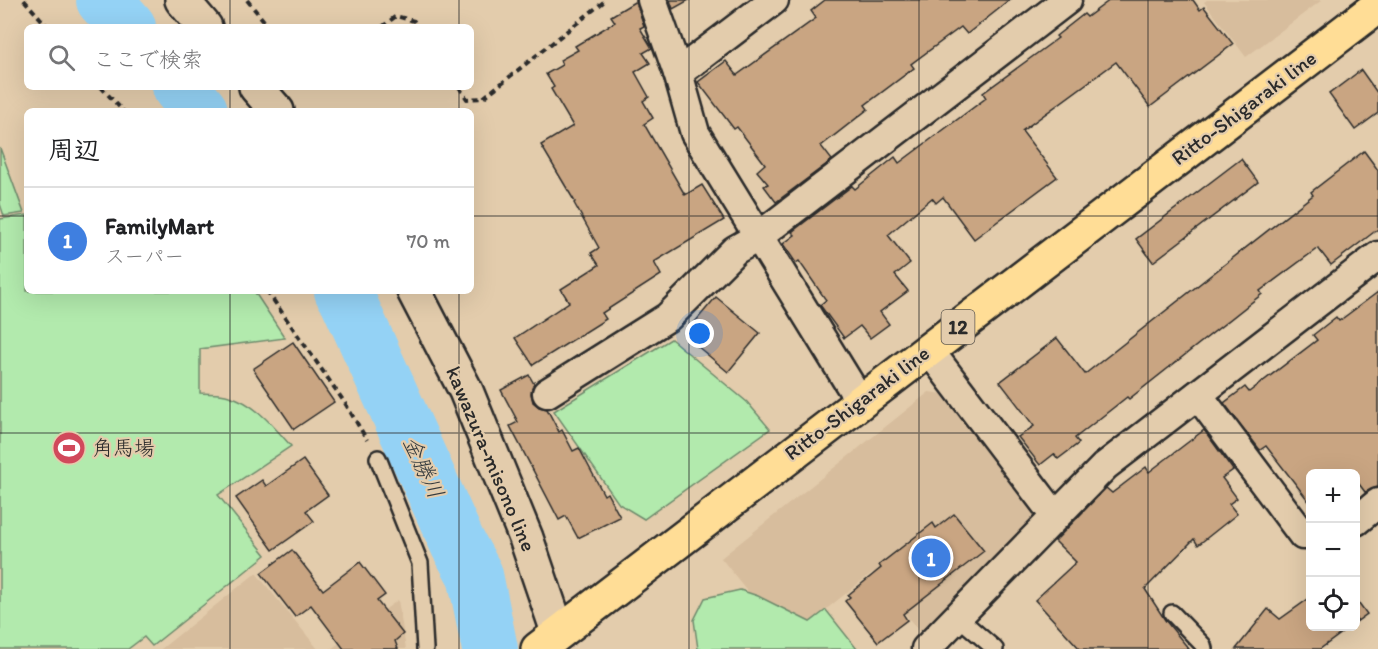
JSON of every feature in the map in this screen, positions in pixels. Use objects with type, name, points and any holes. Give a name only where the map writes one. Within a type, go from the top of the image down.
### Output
[{"type":"main road","points":[[182,0],[202,24]]},
{"type":"main road","name":"Ritto-Shigaraki line","points":[[548,640],[1378,6]]},
{"type":"main road","points":[[259,90],[274,108]]},
{"type":"main road","name":"kawazura-misono line","points":[[416,294],[466,391],[526,538],[548,640]]},
{"type":"street","points":[[652,0],[678,73],[695,133],[860,401]]},
{"type":"street","points":[[678,73],[774,0]]},
{"type":"street","points":[[547,393],[668,317],[735,250],[758,237],[1066,0]]},
{"type":"street","points":[[926,649],[1105,466],[1378,256]]},
{"type":"street","points":[[928,349],[1055,516]]},
{"type":"street","points":[[1198,395],[1303,535],[1306,535]]},
{"type":"street","points":[[1360,517],[1378,503]]},
{"type":"lane","points":[[378,458],[420,563],[425,649]]},
{"type":"lane","points":[[1172,613],[1203,645],[1204,649]]},
{"type":"lane","points":[[958,617],[995,649]]},
{"type":"path","points":[[24,0],[45,24]]},
{"type":"path","points":[[247,0],[267,24]]},
{"type":"path","points":[[461,90],[467,99],[483,98],[606,0]]},
{"type":"path","points":[[385,24],[396,16],[414,21],[416,24]]},
{"type":"path","points":[[104,90],[120,108]]},
{"type":"path","points":[[269,294],[345,403],[378,458]]},
{"type":"shaded area","points":[[1207,0],[1322,0],[1246,57],[1204,2]]},
{"type":"shaded area","points":[[929,392],[944,394],[1033,508],[1032,521],[921,634],[873,572],[810,622],[749,593],[721,558]]},
{"type":"shaded area","points":[[256,573],[318,649],[161,649]]},
{"type":"shaded area","points":[[398,600],[406,649],[331,649]]},
{"type":"green space","points":[[0,148],[24,213],[4,216],[0,204]]},
{"type":"green space","points":[[24,215],[24,294],[256,294],[285,338],[200,349],[200,393],[226,395],[247,404],[263,416],[291,446],[218,495],[266,555],[152,646],[144,637],[128,649],[0,649],[0,219]]},
{"type":"green space","points":[[671,339],[747,402],[770,429],[644,519],[619,504],[554,411]]},
{"type":"green space","points":[[740,590],[758,596],[810,622],[826,610],[857,649],[698,649],[694,620],[705,598]]},
{"type":"building","points":[[670,0],[689,0],[673,9]]},
{"type":"building","points":[[825,0],[1010,0],[967,34],[961,27],[911,64],[914,68],[865,105],[868,109],[821,146],[832,160],[776,202],[764,186],[768,184],[757,171],[765,164],[737,127],[734,129],[698,82],[726,61],[737,75],[816,18],[811,11]]},
{"type":"building","points":[[1110,0],[1193,0],[1200,10],[1204,7],[1233,44],[1150,107],[1116,62],[1022,131],[1057,177],[974,239],[943,197],[936,203],[932,198],[888,235],[910,263],[895,275],[908,291],[880,312],[889,324],[870,338],[860,326],[844,338],[820,305],[826,300],[799,261],[796,263],[783,244],[795,235],[792,232],[852,186],[855,189],[895,157],[899,163],[986,98],[983,93],[1058,38],[1056,36],[1084,14],[1087,17]]},
{"type":"building","points":[[636,1],[644,26],[640,28],[652,48],[643,53],[650,63],[635,72],[649,97],[643,101],[653,118],[644,124],[685,195],[702,185],[724,220],[654,262],[661,275],[602,313],[606,319],[533,365],[515,338],[569,302],[561,289],[599,265],[591,253],[599,248],[541,145],[573,126],[551,89],[554,87],[546,74],[562,65],[560,60],[578,50],[575,46],[615,22],[611,16]]},
{"type":"building","points":[[1361,70],[1378,94],[1378,113],[1355,130],[1329,94]]},
{"type":"building","points":[[1364,151],[1378,170],[1378,229],[1331,265],[1318,248],[1260,291],[1262,294],[1129,399],[1127,397],[1075,438],[1079,443],[1058,459],[1054,454],[1040,465],[1018,437],[1034,426],[1000,382],[1057,338],[1085,374],[1313,195],[1311,192]]},
{"type":"building","points":[[1241,159],[1258,182],[1153,262],[1136,239]]},
{"type":"building","points":[[1378,292],[1378,487],[1365,492],[1360,485],[1360,469],[1306,469],[1306,498],[1266,446],[1260,450],[1224,403],[1245,387],[1249,392],[1317,340],[1313,335],[1336,317],[1339,321]]},
{"type":"building","points":[[716,297],[760,333],[728,372],[684,335]]},
{"type":"building","points":[[293,342],[334,402],[294,429],[253,369]]},
{"type":"building","points":[[529,375],[534,384],[531,393],[533,402],[547,409],[559,432],[562,430],[573,451],[579,448],[604,495],[607,493],[620,517],[578,538],[566,516],[559,520],[510,426],[518,422],[501,390]]},
{"type":"building","points":[[1204,430],[1233,470],[1222,478],[1237,498],[1229,504],[1237,514],[1198,545],[1194,539],[1145,589],[1165,620],[1189,649],[1080,649],[1035,600],[1076,562],[1055,541],[1106,488],[1112,493],[1146,467],[1149,472]]},
{"type":"building","points":[[303,460],[328,495],[306,511],[314,521],[273,550],[236,498],[262,480],[266,486]]},
{"type":"building","points":[[954,514],[984,551],[903,614],[907,620],[878,642],[845,601],[850,597],[848,595],[881,568],[879,565],[933,523],[936,528]]},
{"type":"building","points":[[292,550],[323,590],[360,562],[385,595],[377,601],[403,634],[395,641],[398,649],[344,649],[311,605],[295,617],[261,573]]},
{"type":"building","points":[[1306,601],[1306,631],[1345,631],[1320,649],[1236,649],[1268,609],[1280,619]]},
{"type":"building","points":[[1360,604],[1367,614],[1360,619]]},
{"type":"waterway","name":"金勝川","points":[[104,0],[125,24]]},
{"type":"waterway","name":"金勝川","points":[[182,90],[198,108]]},
{"type":"waterway","name":"金勝川","points":[[344,294],[458,544],[475,575],[490,649]]},
{"type":"place","name":"角馬場","points":[[69,448]]},
{"type":"place","name":"FamilyMart","points":[[931,558]]}]
